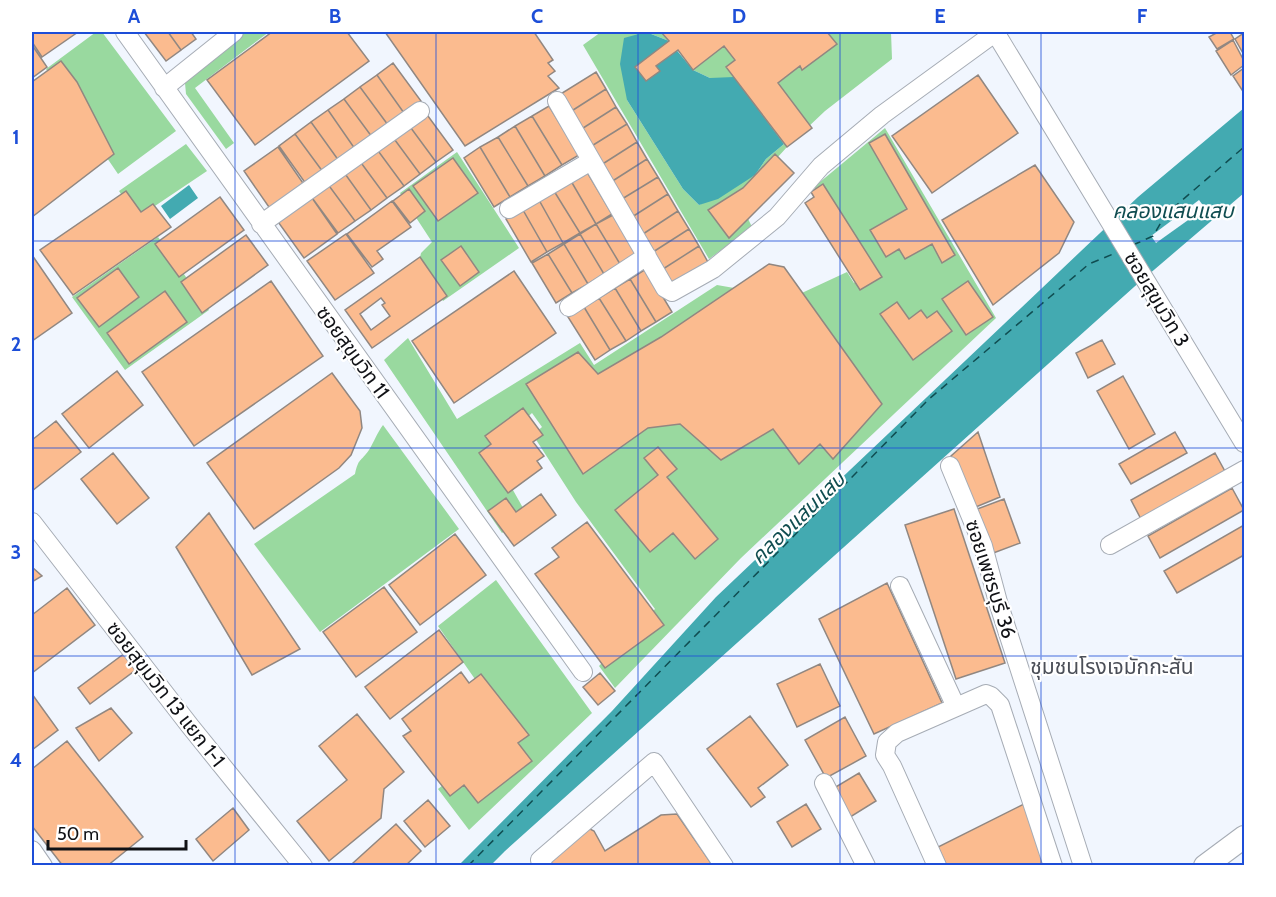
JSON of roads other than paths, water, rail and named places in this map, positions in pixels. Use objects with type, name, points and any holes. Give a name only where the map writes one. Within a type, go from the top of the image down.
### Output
[{"type":"main road","points":[[1216,862],[1245,837]]},
{"type":"street","name":"ซอยสุขุมวิท 11","points":[[125,32],[583,672]]},
{"type":"street","points":[[164,88],[234,32]]},
{"type":"street","points":[[557,101],[665,288],[672,292],[713,269],[777,217],[821,166],[882,115],[996,32]]},
{"type":"street","name":"ซอยสุขุมวิท 3","points":[[996,32],[1245,442]]},
{"type":"street","points":[[261,224],[420,111]]},
{"type":"street","points":[[509,209],[591,161]]},
{"type":"street","points":[[569,307],[647,256]]},
{"type":"street","name":"ซอยเพชรบุรี 36","points":[[950,466],[983,546],[998,602],[1083,866]]},
{"type":"street","points":[[1110,545],[1245,471]]},
{"type":"street","name":"ซอยสุขุมวิท 13 แยก 1-1","points":[[32,522],[190,726],[303,866]]},
{"type":"street","points":[[900,586],[956,707]]},
{"type":"street","points":[[937,866],[885,755],[885,748],[887,742],[897,733],[986,694],[1000,705],[1053,866]]},
{"type":"street","points":[[543,866],[540,860],[654,762],[724,866]]},
{"type":"street","points":[[824,783],[866,866]]},
{"type":"street","points":[[32,850],[43,866]]},
{"type":"water","points":[[646,32],[669,41],[693,70],[710,78],[734,77],[784,144],[766,159],[755,175],[718,199],[699,205],[683,189],[627,100],[620,64],[624,38]]},
{"type":"water","name":"คลองแสนแสบ","points":[[1244,108],[1244,193],[1134,287],[491,865],[458,866],[612,711],[716,597],[1138,197]]},
{"type":"water","points":[[189,185],[198,198],[170,219],[161,206]]},
{"type":"district","name":"ชุมชนโรงเจมักกะสัน","points":[[1112,667]]}]
